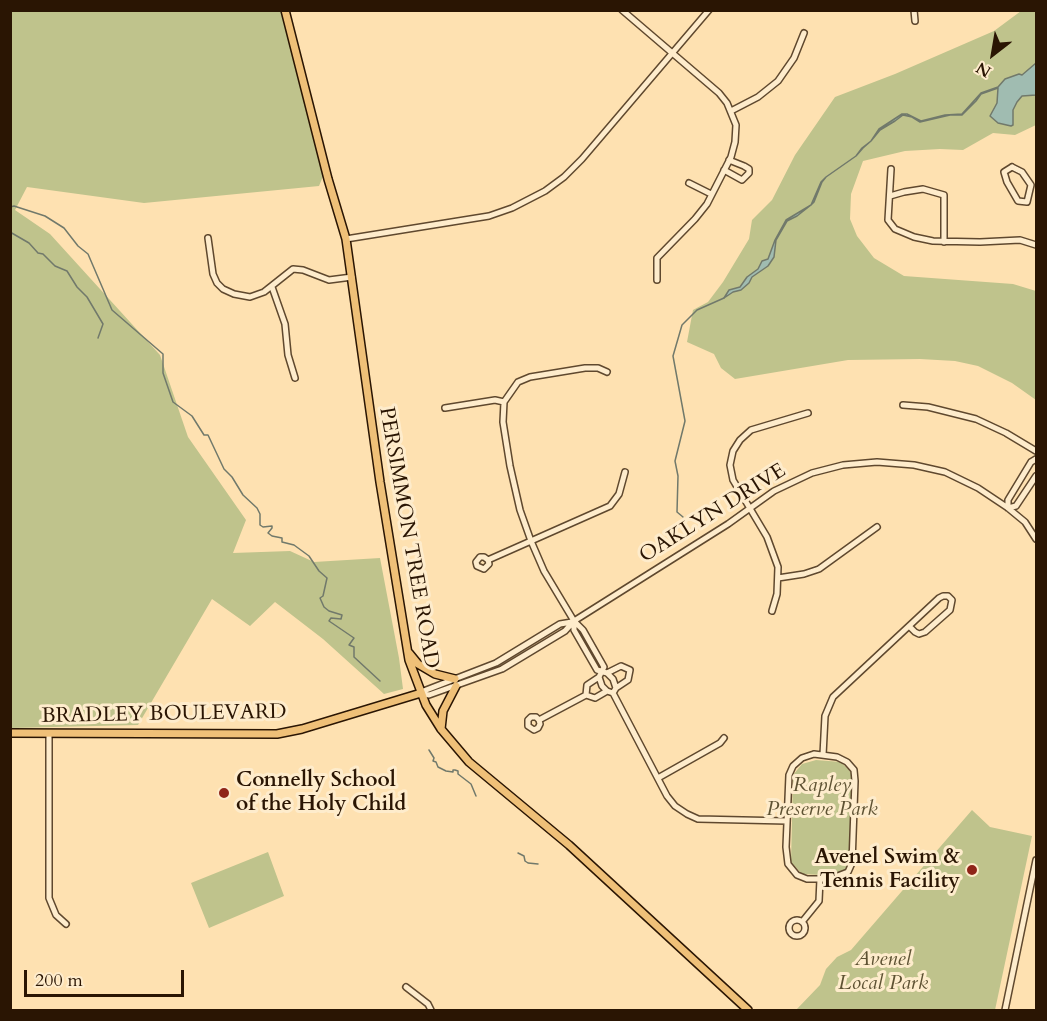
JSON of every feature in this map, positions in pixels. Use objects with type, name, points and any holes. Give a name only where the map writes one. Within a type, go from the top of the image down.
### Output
[{"type":"main road","name":"PERSIMMON TREE ROAD","points":[[285,10],[328,179],[346,239],[376,459],[408,653],[421,693],[441,729],[468,762],[569,845],[748,1011]]},
{"type":"main road","points":[[408,653],[418,664],[455,683],[443,711],[441,729]]},
{"type":"main road","name":"BRADLEY BOULEVARD","points":[[10,733],[277,734],[302,729],[421,693]]},
{"type":"street","points":[[622,10],[720,93],[734,117],[736,132],[729,160],[707,204],[657,258],[657,280]]},
{"type":"street","points":[[346,239],[489,216],[512,208],[545,191],[564,177],[582,159],[709,10]]},
{"type":"street","points":[[914,10],[915,21]]},
{"type":"street","points":[[731,111],[758,97],[778,81],[794,58],[804,33]]},
{"type":"street","points":[[724,170],[742,180],[749,173],[749,169],[744,165],[729,160]]},
{"type":"street","points":[[1012,167],[1022,171],[1034,184],[1027,202],[1018,201],[1004,172],[1012,167]]},
{"type":"street","points":[[891,169],[888,220],[895,229],[914,237],[944,242],[1020,240],[1036,245]]},
{"type":"street","points":[[689,183],[711,194]]},
{"type":"street","points":[[890,196],[923,189],[944,195],[944,242]]},
{"type":"street","points":[[208,238],[213,274],[217,283],[234,294],[250,297],[272,287],[293,269],[303,270],[329,280],[351,277]]},
{"type":"street","points":[[272,287],[285,324],[288,355],[295,378]]},
{"type":"street","points":[[607,372],[598,368],[585,368],[530,377],[514,386],[504,402],[503,422],[520,510],[531,541],[544,571],[574,621],[574,630],[597,670],[614,679],[612,691]]},
{"type":"street","points":[[445,408],[495,400],[504,402]]},
{"type":"street","points":[[903,405],[937,409],[976,419],[1036,451]]},
{"type":"street","points":[[772,611],[777,594],[778,567],[772,549],[733,480],[730,465],[733,451],[740,440],[751,430],[808,413]]},
{"type":"street","points":[[1036,459],[1031,462],[1008,500],[1008,508],[1016,506],[1036,476]]},
{"type":"street","name":"OAKLYN DRIVE","points":[[421,693],[429,695],[455,683],[502,669],[565,631],[574,621],[774,491],[812,473],[843,465],[877,462],[914,465],[945,472],[978,488],[1008,508],[1024,522],[1036,539]]},
{"type":"street","points":[[488,560],[610,506],[619,494],[625,472]]},
{"type":"street","points":[[778,578],[819,569],[877,527]]},
{"type":"street","points":[[823,755],[825,716],[832,697],[939,598],[948,596],[952,600],[950,610],[925,633],[919,634],[909,626]]},
{"type":"street","points":[[539,720],[586,695],[595,698],[612,691],[628,680],[631,675],[630,670],[621,666],[603,675],[587,685],[586,695]]},
{"type":"street","points":[[603,675],[602,686],[612,691],[667,796],[675,806],[698,819],[787,821]]},
{"type":"street","points":[[49,734],[49,898],[56,915],[66,924]]},
{"type":"street","points":[[658,778],[720,743],[724,738]]},
{"type":"street","points":[[814,754],[823,755],[837,757],[847,762],[854,770],[850,869],[840,876],[807,879],[797,875],[788,864],[786,847],[789,775],[793,766],[802,758],[814,754]]},
{"type":"street","points":[[1005,1011],[1036,860]]},
{"type":"street","points":[[802,922],[819,901],[820,879]]},
{"type":"street","points":[[406,987],[428,1004],[431,1011]]},
{"type":"green space","points":[[11,11],[282,11],[324,174],[319,186],[144,203],[27,187],[15,210],[50,234],[160,355],[188,437],[246,520],[233,553],[290,551],[314,562],[380,558],[403,689],[384,694],[323,639],[275,602],[250,626],[212,599],[138,725],[11,728]]},
{"type":"green space","points":[[1021,11],[1036,11],[1036,125],[1015,135],[993,133],[963,150],[905,151],[863,161],[851,194],[850,219],[857,236],[874,258],[904,276],[1013,284],[1036,291],[1036,400],[1012,383],[978,366],[955,361],[848,360],[735,379],[721,368],[714,354],[687,342],[693,310],[708,302],[723,282],[749,239],[752,220],[772,200],[795,155],[835,97],[994,31]]},
{"type":"green space","name":"Rapley Preserve Park","points":[[816,760],[841,762],[852,775],[850,860],[845,872],[822,875],[802,874],[791,862],[793,775],[802,764]]},
{"type":"green space","name":"Avenel Local Park","points":[[972,810],[990,827],[1032,836],[995,1010],[796,1010],[820,985],[826,969],[837,957],[851,950]]},
{"type":"green space","points":[[268,852],[284,896],[209,928],[191,883]]},
{"type":"shaded area","points":[[1036,63],[1036,95],[1022,96],[1017,102],[1013,110],[1013,125],[1011,126],[998,123],[990,116],[997,103],[998,88],[981,94],[962,115],[950,115],[920,122],[903,115],[880,130],[871,141],[879,129],[902,114],[921,121],[945,115],[962,114],[981,93],[998,87],[1005,79],[1022,75]]},
{"type":"shaded area","points":[[826,177],[814,202],[811,205],[821,182]]},
{"type":"shaded area","points":[[811,205],[787,221],[776,240],[774,257],[768,266],[752,277],[741,290],[724,298],[729,290],[740,287],[747,277],[758,269],[762,261],[768,259],[775,240],[786,220]]},
{"type":"waterway","points":[[10,207],[14,206],[45,216],[64,228],[78,246],[88,254],[112,310],[163,354],[163,373],[173,402],[192,416],[204,435],[208,435],[224,469],[243,495],[257,508],[260,514],[260,525],[272,526],[268,533],[282,538],[282,542],[294,545],[309,556],[327,578],[323,596],[320,598],[324,607],[329,611],[342,615],[341,619],[331,618],[329,621],[354,638],[349,645],[354,647],[354,657],[380,681]]},
{"type":"waterway","points":[[10,232],[29,243],[55,266],[67,271],[77,287],[87,297],[103,324],[98,338]]},
{"type":"waterway","points":[[683,517],[677,512],[678,476],[675,461],[685,421],[673,356],[682,325],[697,310],[724,298]]},
{"type":"waterway","points":[[429,750],[438,767],[446,771],[458,771],[458,774],[471,784],[476,796]]},
{"type":"waterway","points":[[518,853],[524,856],[528,863],[538,864]]},
{"type":"place","name":"Connelly School of the Holy Child","points":[[224,793]]},
{"type":"place","name":"Avenel Swim & Tennis Facility","points":[[972,870]]}]
